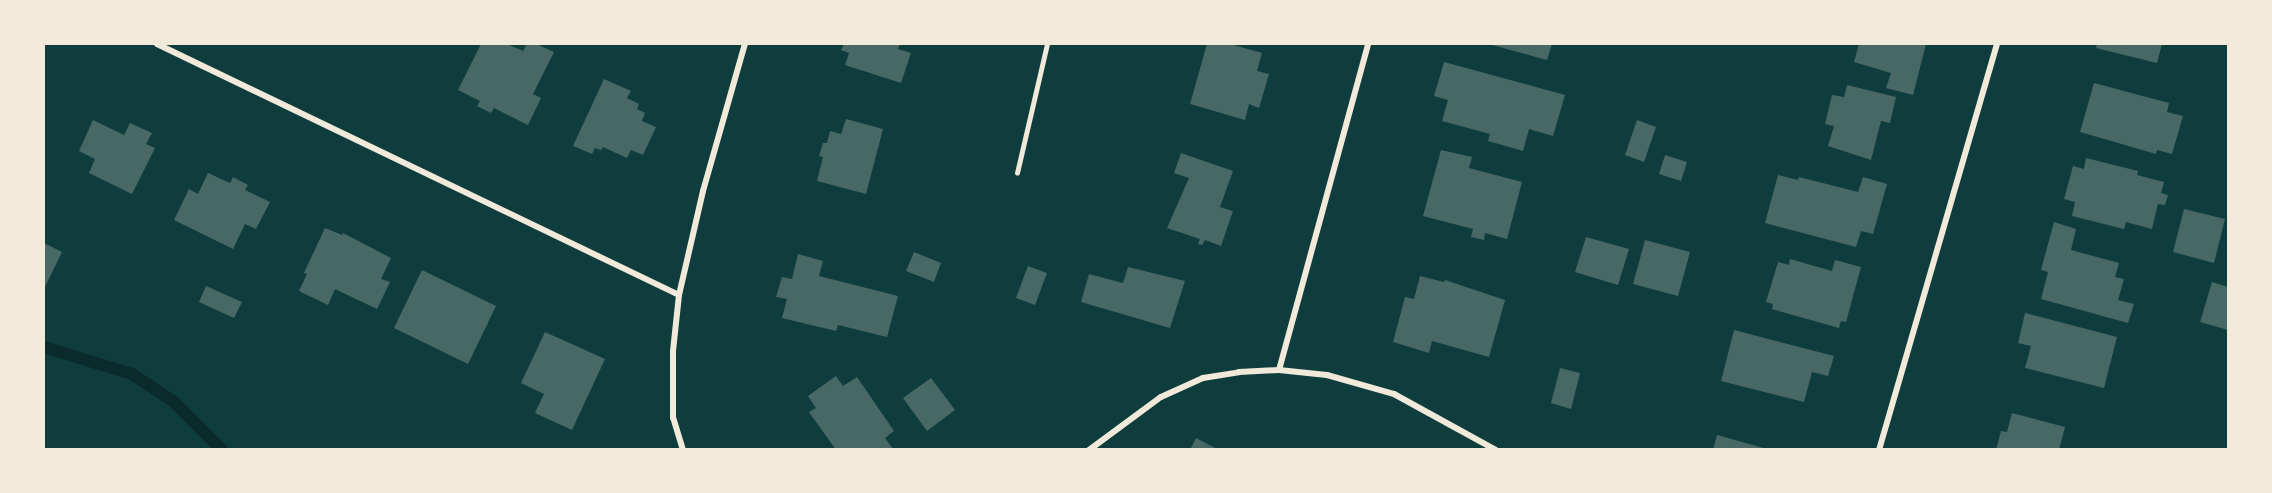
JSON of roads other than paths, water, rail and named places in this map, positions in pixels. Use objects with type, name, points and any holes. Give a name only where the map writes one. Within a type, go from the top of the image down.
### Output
[{"type":"street","points":[[157,44],[680,295]]},
{"type":"street","points":[[682,450],[673,418],[673,351],[680,295],[703,190],[745,44]]},
{"type":"street","points":[[1279,370],[1368,44]]},
{"type":"street","points":[[1879,450],[1997,44]]},
{"type":"street","points":[[1089,450],[1161,397],[1203,378],[1239,372],[1279,370],[1327,375],[1394,393],[1496,450]]},
{"type":"lane","points":[[1017,173],[1047,44]]},
{"type":"waterway","points":[[44,347],[132,374],[173,401],[222,450]]}]
